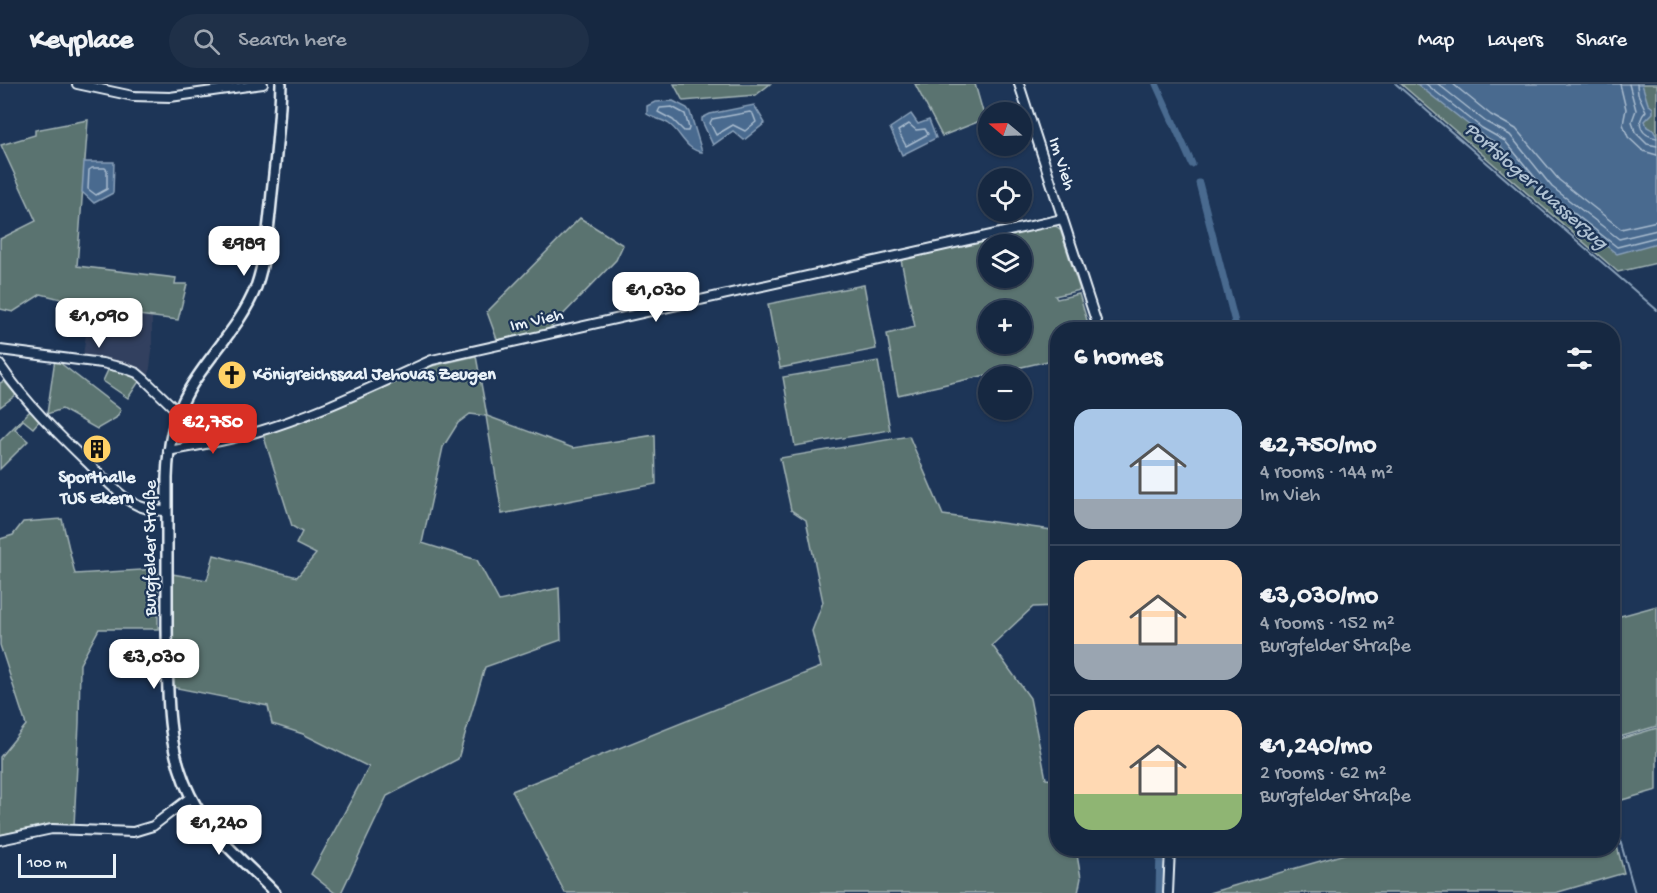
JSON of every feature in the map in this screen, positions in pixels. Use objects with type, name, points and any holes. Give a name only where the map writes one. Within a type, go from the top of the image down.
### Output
[{"type":"street","points":[[77,84],[133,96],[170,97],[263,84]]},
{"type":"street","name":"Burgfelder Straße","points":[[275,893],[202,816],[191,797],[177,763],[168,708],[167,511],[168,451],[179,410],[198,376],[244,311],[256,287],[267,238],[281,84]]},
{"type":"street","name":"Im Vieh","points":[[1019,84],[1096,322]]},
{"type":"street","name":"Im Vieh","points":[[168,451],[252,434],[276,426],[432,360],[1062,219]]},
{"type":"street","points":[[0,350],[124,368],[137,373],[174,408],[179,410]]},
{"type":"street","points":[[0,366],[12,384],[47,422],[110,484],[131,502],[142,507],[167,511]]},
{"type":"street","points":[[0,840],[52,829],[133,832],[159,823],[191,797]]},
{"type":"street","points":[[1168,893],[1170,856]]},
{"type":"shaded area","points":[[80,302],[89,306],[110,304],[130,314],[152,317],[149,376],[137,368],[83,356],[87,327],[77,326]]},
{"type":"green space","points":[[674,84],[770,84],[756,95],[683,101]]},
{"type":"green space","points":[[915,84],[975,84],[980,102],[978,102],[978,122],[942,136]]},
{"type":"green space","points":[[1401,84],[1657,84],[1657,263],[1618,272]]},
{"type":"green space","points":[[88,120],[77,266],[176,278],[175,284],[187,284],[178,320],[130,314],[110,304],[89,306],[41,294],[13,312],[0,309],[0,239],[36,221],[1,145],[35,135],[35,130]]},
{"type":"green space","points":[[580,218],[623,245],[616,260],[548,330],[498,342],[487,312]]},
{"type":"green space","points":[[1054,225],[1060,229],[1080,290],[1055,296],[1057,299],[1079,294],[1088,322],[1050,322],[1050,361],[1026,366],[978,366],[978,377],[898,395],[887,334],[915,327],[901,260],[978,242],[978,288],[1032,288],[1032,234],[1015,234]]},
{"type":"green space","points":[[864,285],[876,349],[780,368],[768,304]]},
{"type":"green space","points":[[476,356],[487,416],[573,448],[655,435],[656,484],[502,514],[486,416],[470,414],[458,423],[443,447],[422,543],[477,560],[499,601],[559,588],[561,640],[485,667],[458,759],[387,796],[341,893],[335,893],[311,874],[369,767],[303,734],[272,724],[268,706],[172,687],[172,574],[207,580],[214,555],[297,577],[316,554],[296,544],[302,532],[292,526],[263,434],[321,413],[428,367]]},
{"type":"green space","points":[[55,359],[121,410],[116,418],[97,429],[62,409],[47,414]]},
{"type":"green space","points":[[878,361],[890,430],[795,446],[783,377]]},
{"type":"green space","points":[[109,368],[130,373],[140,380],[128,398],[103,381]]},
{"type":"green space","points":[[4,381],[16,395],[0,407],[0,383]]},
{"type":"green space","points":[[31,410],[40,420],[33,428],[23,420],[15,429],[28,441],[0,469],[0,441]]},
{"type":"green space","points":[[909,436],[943,515],[1050,530],[1050,606],[1033,607],[992,645],[1030,698],[1046,779],[1050,779],[1050,856],[1077,856],[1081,878],[1078,893],[565,893],[512,791],[821,667],[812,631],[823,602],[806,520],[791,510],[780,458]]},
{"type":"green space","points":[[62,519],[75,574],[158,569],[158,629],[99,629],[80,664],[74,826],[49,824],[0,835],[0,757],[26,725],[0,645],[0,539],[13,535],[23,522]]},
{"type":"green space","points":[[1657,606],[1657,726],[1620,737],[1620,616]]},
{"type":"green space","points":[[1657,728],[1657,790],[1620,801],[1620,739]]},
{"type":"green space","points":[[1338,856],[1620,856],[1624,873],[1555,893],[1209,893]]},
{"type":"water","points":[[1417,84],[1642,84],[1648,104],[1653,108],[1653,113],[1645,121],[1647,127],[1653,130],[1657,137],[1657,243],[1617,254],[1543,197],[1500,145],[1479,133]]},
{"type":"water","points":[[673,101],[690,112],[702,152],[688,145],[669,124],[647,114],[647,106],[655,102]]},
{"type":"water","points":[[754,105],[765,123],[744,140],[733,131],[713,145],[702,118],[710,114]]},
{"type":"water","points":[[911,114],[918,124],[929,120],[936,138],[902,155],[890,128]]},
{"type":"water","points":[[84,162],[114,162],[113,193],[94,203],[82,192]]},
{"type":"waterway","points":[[1156,84],[1192,164]]},
{"type":"waterway","name":"Portsloger Wasserzug","points":[[1396,84],[1657,310]]},
{"type":"waterway","points":[[1199,183],[1235,322]]},
{"type":"waterway","points":[[1620,840],[1635,893]]},
{"type":"waterway","points":[[1159,893],[1160,856]]},
{"type":"place","name":"Königreichssaal Jehovas Zeugen","points":[[232,375]]},
{"type":"place","name":"Sporthalle TUS Ekern","points":[[97,449]]}]
